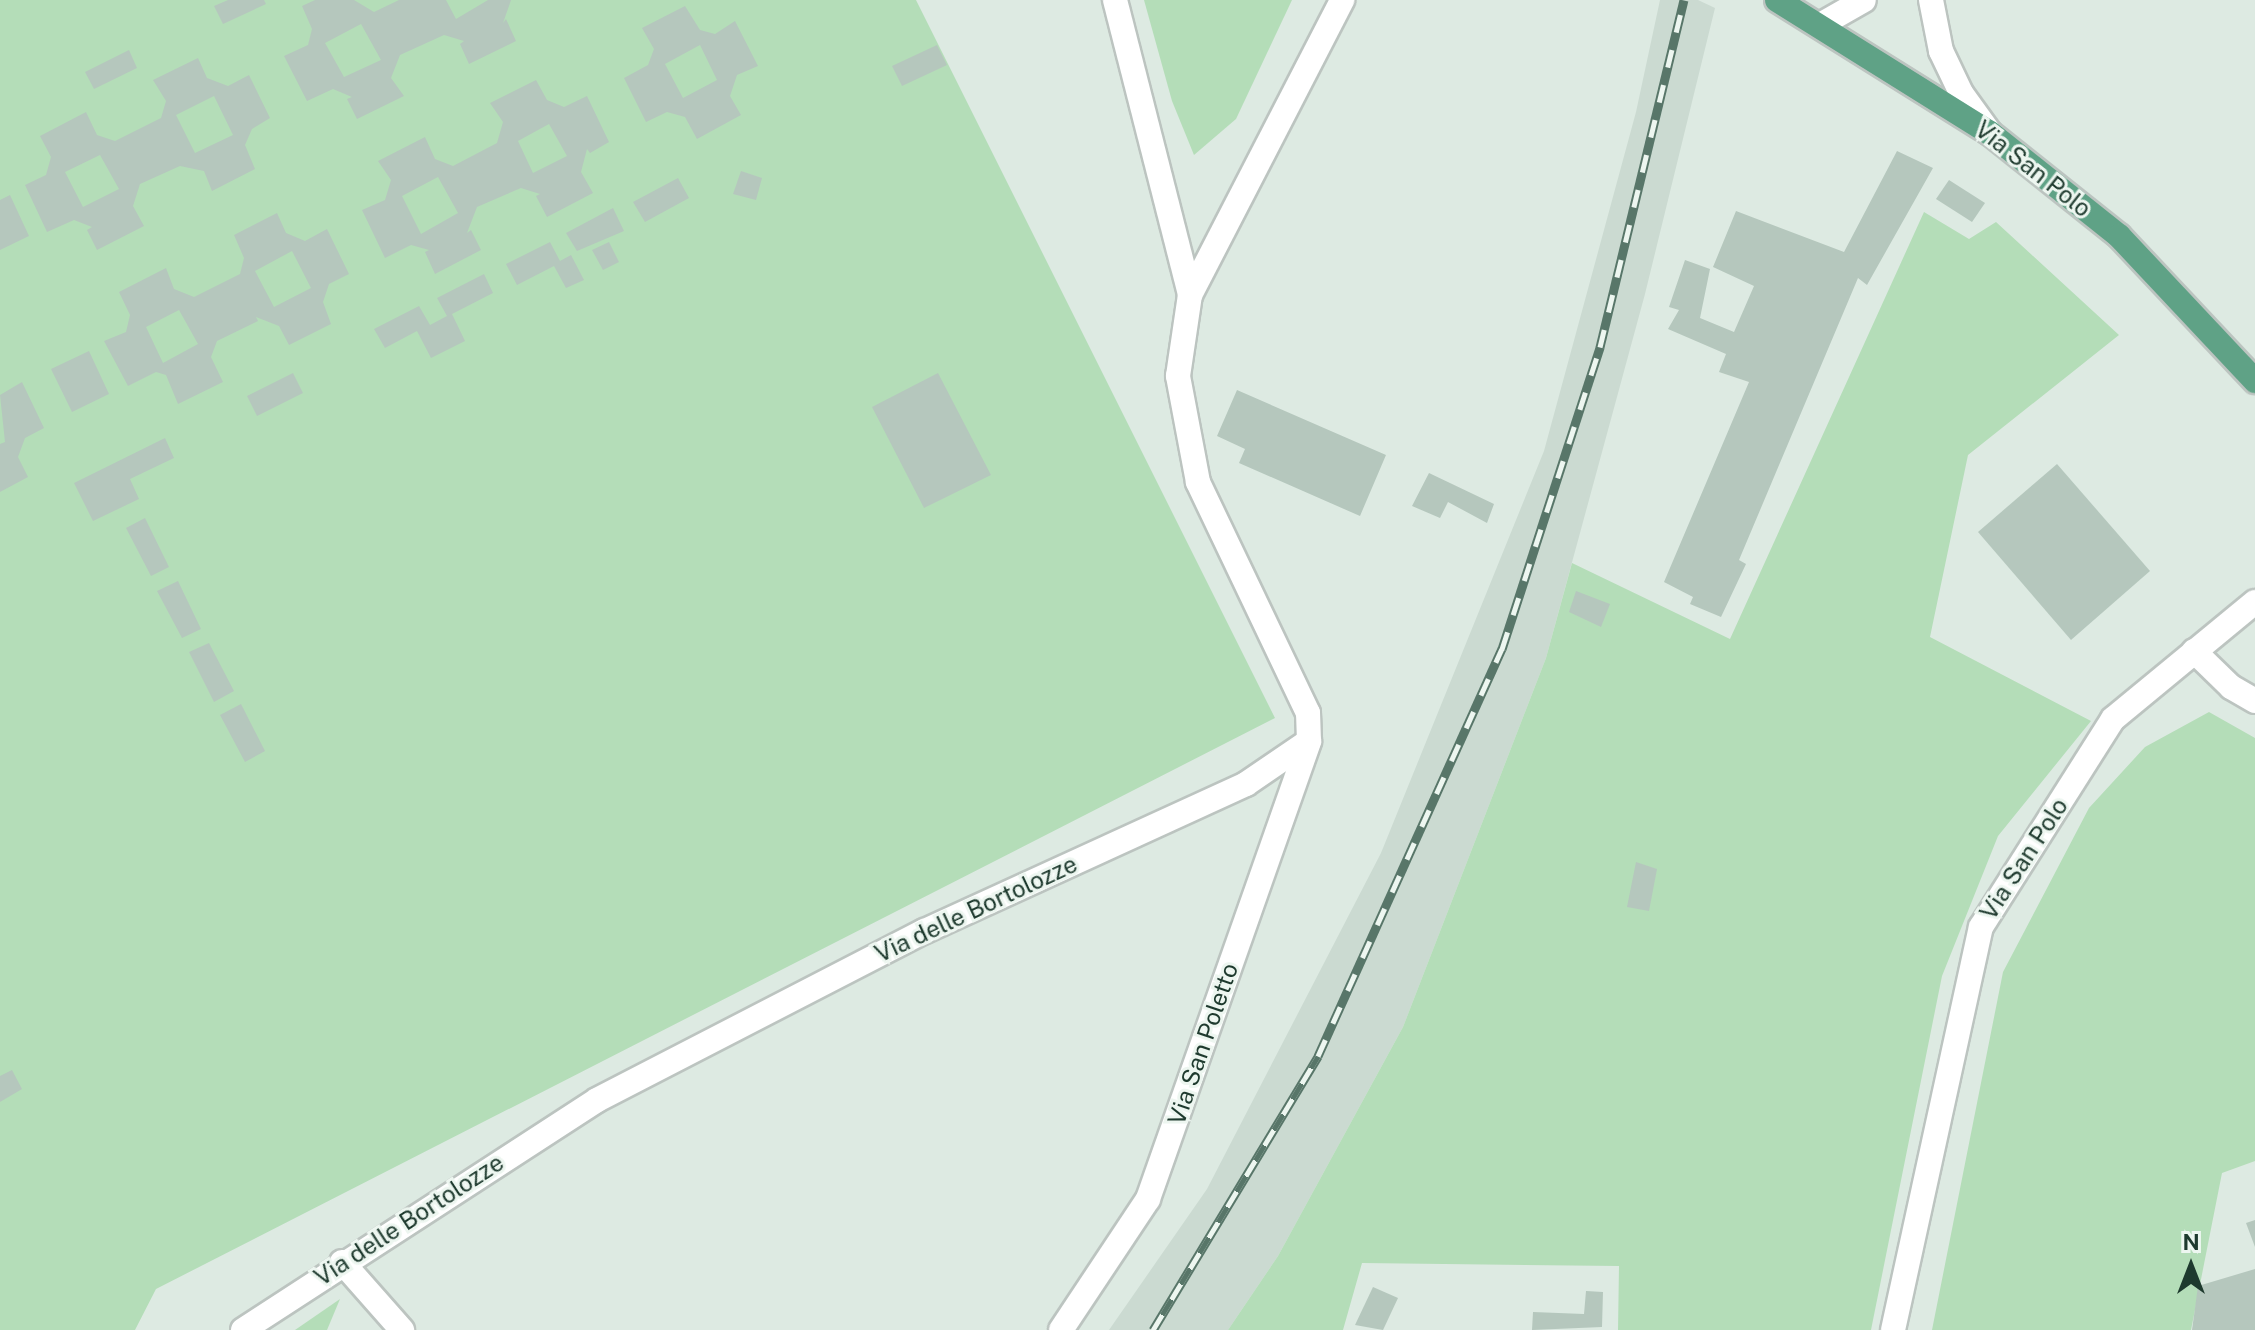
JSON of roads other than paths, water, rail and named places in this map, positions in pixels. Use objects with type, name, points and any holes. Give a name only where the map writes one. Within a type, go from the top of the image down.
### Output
[{"type":"main road","name":"Via San Polo","points":[[1777,0],[1824,12],[1990,133],[2119,236],[2255,381]]},
{"type":"street","points":[[1115,0],[1190,295]]},
{"type":"street","points":[[1309,741],[1308,713],[1198,482],[1178,376],[1190,295],[1342,0]]},
{"type":"street","points":[[1824,12],[1864,0]]},
{"type":"street","points":[[1931,0],[1941,51],[1961,93],[1990,133]]},
{"type":"street","name":"Via San Polo","points":[[1893,1330],[1981,927],[2113,719],[2255,602]]},
{"type":"street","points":[[2194,651],[2231,687],[2255,701]]},
{"type":"street","name":"Via delle Bortolozze","points":[[243,1330],[342,1262],[597,1100],[925,931],[1246,784],[1309,741]]},
{"type":"street","name":"Via San Poletto","points":[[1061,1330],[1148,1199],[1309,741]]},
{"type":"street","points":[[342,1262],[402,1330]]},
{"type":"railway","points":[[1153,1330],[1318,1056],[1502,649],[1600,347],[1684,0]]}]
